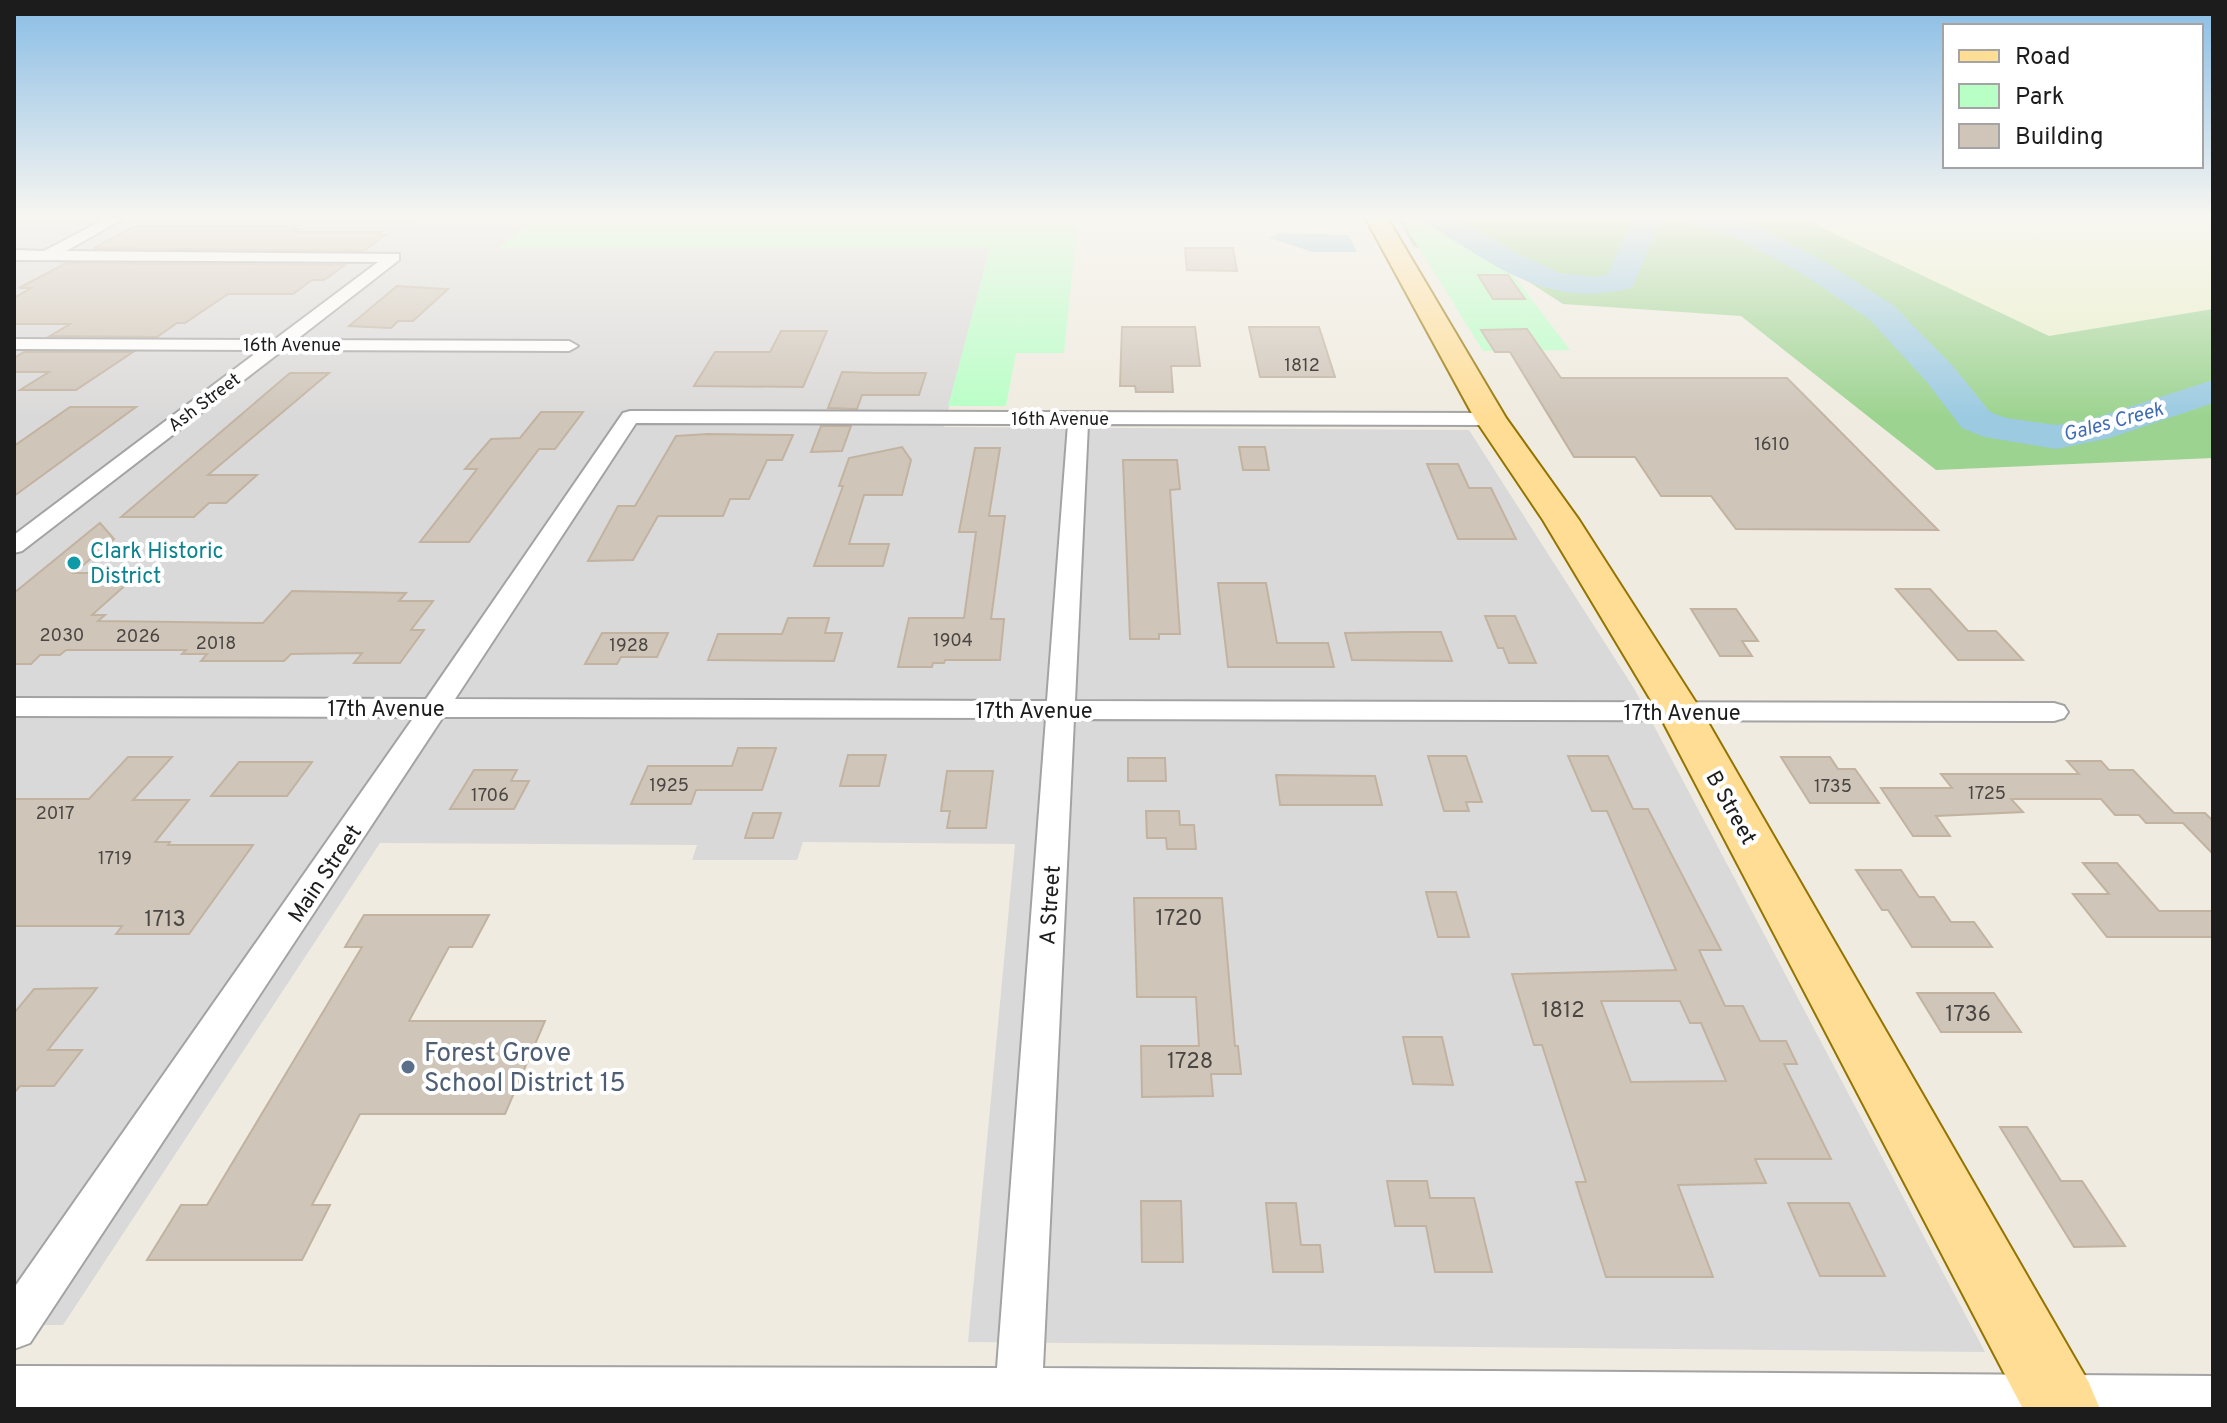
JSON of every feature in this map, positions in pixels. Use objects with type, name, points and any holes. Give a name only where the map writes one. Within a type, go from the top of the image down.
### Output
[{"type":"main road","name":"B Street","points":[[1415,285],[1491,419],[1561,520],[1680,712],[2060,1403]]},
{"type":"street","name":"Ash Street","points":[[14,546],[357,285]]},
{"type":"street","name":"16th Avenue","points":[[14,344],[569,346]]},
{"type":"street","name":"16th Avenue","points":[[630,417],[1491,419]]},
{"type":"street","name":"Main Street","points":[[14,1327],[630,417]]},
{"type":"street","name":"A Street","points":[[1019,1391],[1078,419]]},
{"type":"street","name":"17th Avenue","points":[[14,707],[2054,712]]},
{"type":"street","points":[[14,1389],[1019,1391],[2060,1403],[2213,1400]]},
{"type":"shaded area","points":[[14,285],[980,285],[944,427],[1469,430],[1635,690],[1985,1352],[968,1342],[1015,844],[803,842],[797,860],[692,860],[697,845],[380,843],[63,1325],[14,1325]]},
{"type":"green space","points":[[980,285],[1071,285],[1064,353],[1016,353],[1006,406],[948,406]]},
{"type":"green space","points":[[1442,285],[1521,285],[1570,350],[1483,351]]},
{"type":"green space","points":[[1534,285],[1943,285],[2049,336],[2213,309],[2213,458],[1936,470],[1741,316],[1563,304]]},
{"type":"green space","points":[[1943,285],[2213,285],[2213,309],[2049,336]]},
{"type":"building","points":[[24,285],[305,285],[293,294],[228,294],[185,323],[177,323],[157,337],[50,336],[70,324],[14,324],[14,298],[31,288],[19,288]]},
{"type":"building","points":[[1485,285],[1515,285],[1525,299],[1493,299]]},
{"type":"building","points":[[397,286],[448,289],[413,321],[398,321],[391,328],[349,326]]},
{"type":"building","points":[[1122,327],[1195,327],[1200,366],[1171,366],[1173,392],[1136,392],[1135,386],[1120,386]]},
{"type":"building","points":[[1249,327],[1319,327],[1335,377],[1260,377]]},
{"type":"building","points":[[1527,329],[1561,378],[1787,378],[1938,530],[1736,529],[1711,496],[1661,496],[1635,457],[1574,457],[1510,352],[1495,352],[1481,330]]},
{"type":"building","points":[[781,331],[827,331],[803,387],[694,386],[715,352],[770,352]]},
{"type":"building","points":[[24,352],[133,352],[76,390],[20,390],[49,372],[14,372],[14,358]]},
{"type":"building","points":[[842,372],[926,373],[919,395],[862,395],[857,409],[828,408]]},
{"type":"building","points":[[290,373],[329,373],[208,475],[257,475],[226,503],[209,503],[194,517],[121,517]]},
{"type":"building","points":[[70,407],[136,407],[14,496],[14,446]]},
{"type":"building","points":[[541,412],[583,412],[555,449],[539,449],[469,542],[420,542],[477,469],[465,469],[491,439],[520,438]]},
{"type":"building","points":[[821,426],[851,426],[842,451],[811,452]]},
{"type":"building","points":[[793,435],[782,460],[767,460],[749,499],[730,499],[723,516],[658,516],[633,560],[588,561],[618,506],[635,506],[676,436]]},
{"type":"building","points":[[902,447],[911,460],[902,495],[864,495],[849,544],[889,544],[883,566],[814,566],[843,486],[839,486],[849,458]]},
{"type":"building","points":[[1239,447],[1265,447],[1269,470],[1243,470]]},
{"type":"building","points":[[975,448],[1000,448],[989,516],[1005,516],[991,619],[1004,619],[1000,660],[945,660],[944,663],[933,663],[932,667],[898,667],[909,618],[964,618],[976,532],[959,532]]},
{"type":"building","points":[[1123,460],[1177,460],[1180,489],[1170,490],[1180,634],[1159,634],[1159,639],[1130,639]]},
{"type":"building","points":[[1427,464],[1458,464],[1469,488],[1491,488],[1516,539],[1458,539]]},
{"type":"building","points":[[100,523],[114,539],[74,573],[139,573],[92,615],[105,615],[98,621],[263,623],[292,591],[406,593],[399,601],[433,601],[411,630],[424,630],[400,663],[354,663],[362,653],[291,654],[284,661],[201,661],[207,654],[182,654],[186,650],[66,650],[60,655],[40,655],[31,664],[14,664],[14,593]]},
{"type":"building","points":[[1218,583],[1266,583],[1277,643],[1328,643],[1334,667],[1228,667]]},
{"type":"building","points":[[1896,589],[1930,589],[1968,631],[1996,631],[2023,660],[1958,660]]},
{"type":"building","points":[[1691,609],[1736,609],[1758,641],[1742,641],[1752,656],[1720,656]]},
{"type":"building","points":[[1485,616],[1515,616],[1536,663],[1509,663],[1503,648],[1498,648]]},
{"type":"building","points":[[788,618],[829,618],[825,633],[842,633],[834,661],[708,660],[718,634],[782,634]]},
{"type":"building","points":[[1441,632],[1452,661],[1352,660],[1345,633]]},
{"type":"building","points":[[602,633],[668,633],[657,657],[621,657],[617,664],[585,664]]},
{"type":"building","points":[[738,748],[776,748],[762,790],[696,790],[691,804],[631,804],[648,766],[732,766]]},
{"type":"building","points":[[848,755],[886,755],[879,786],[840,786]]},
{"type":"building","points":[[1428,756],[1466,756],[1482,802],[1466,802],[1469,811],[1444,811]]},
{"type":"building","points":[[1568,756],[1608,756],[1633,809],[1648,809],[1721,950],[1699,950],[1725,1006],[1743,1006],[1760,1041],[1786,1041],[1797,1064],[1784,1064],[1831,1159],[1755,1159],[1766,1183],[1678,1185],[1713,1277],[1606,1277],[1576,1182],[1586,1182],[1542,1045],[1534,1045],[1512,974],[1676,970],[1607,811],[1592,811]],"holes":[[[1601,1001],[1680,1001],[1690,1023],[1701,1023],[1726,1081],[1631,1082]]]},
{"type":"building","points":[[128,757],[172,757],[133,800],[189,800],[155,842],[170,842],[168,845],[253,845],[189,934],[116,934],[122,926],[14,926],[14,799],[89,799]]},
{"type":"building","points":[[1781,757],[1830,757],[1838,769],[1855,769],[1879,803],[1810,803]]},
{"type":"building","points":[[1128,758],[1165,758],[1166,781],[1128,781]]},
{"type":"building","points":[[2067,761],[2101,761],[2109,770],[2133,770],[2174,813],[2205,813],[2213,821],[2213,854],[2183,823],[2146,823],[2139,815],[2115,815],[2101,799],[2011,799],[2023,812],[1936,816],[1950,836],[1913,836],[1881,788],[1952,788],[1941,774],[2079,774]]},
{"type":"building","points":[[239,762],[312,762],[287,796],[211,796]]},
{"type":"building","points":[[474,770],[517,770],[511,781],[529,781],[514,809],[450,809]]},
{"type":"building","points":[[947,771],[993,771],[986,828],[947,828],[950,811],[941,811]]},
{"type":"building","points":[[1276,775],[1375,776],[1382,805],[1280,805]]},
{"type":"building","points":[[1146,811],[1179,811],[1180,825],[1194,825],[1196,849],[1167,849],[1166,838],[1147,838]]},
{"type":"building","points":[[753,813],[781,813],[773,838],[745,838]]},
{"type":"building","points":[[2083,863],[2117,863],[2159,911],[2213,911],[2213,937],[2107,937],[2073,894],[2109,894]]},
{"type":"building","points":[[1856,870],[1901,870],[1919,897],[1934,897],[1951,922],[1974,922],[1992,947],[1912,947],[1888,910],[1882,910]]},
{"type":"building","points":[[1426,892],[1456,892],[1469,937],[1438,937]]},
{"type":"building","points":[[1134,898],[1222,898],[1235,1046],[1238,1046],[1241,1074],[1211,1074],[1213,1096],[1142,1097],[1141,1046],[1199,1046],[1196,997],[1137,997]]},
{"type":"building","name":"Forest Grove School District 15","points":[[364,915],[489,915],[472,947],[449,947],[409,1021],[545,1021],[505,1114],[360,1114],[312,1205],[330,1205],[302,1260],[147,1260],[181,1205],[207,1205],[362,947],[345,947]]},
{"type":"building","points":[[97,988],[48,1050],[82,1050],[54,1086],[20,1086],[14,1093],[14,1013],[34,989]]},
{"type":"building","points":[[1917,993],[1994,993],[2021,1032],[1941,1032]]},
{"type":"building","points":[[1403,1037],[1442,1037],[1453,1085],[1413,1084]]},
{"type":"building","points":[[2000,1127],[2027,1127],[2061,1181],[2082,1181],[2125,1246],[2074,1247]]},
{"type":"building","points":[[1387,1181],[1427,1181],[1430,1198],[1474,1198],[1492,1272],[1435,1272],[1426,1226],[1395,1226]]},
{"type":"building","points":[[1141,1201],[1181,1201],[1183,1262],[1142,1262]]},
{"type":"building","points":[[1266,1203],[1296,1203],[1301,1245],[1320,1245],[1323,1272],[1273,1272]]},
{"type":"building","points":[[1788,1203],[1849,1203],[1885,1276],[1820,1276]]},
{"type":"waterway","name":"Gales Creek","points":[[1584,285],[1601,285]]},
{"type":"waterway","name":"Gales Creek","points":[[1841,285],[1881,312],[1939,373],[1976,420],[1998,429],[2056,437],[2096,430],[2213,391]]},
{"type":"place","name":"Clark Historic District","points":[[74,563]]},
{"type":"place","name":"Forest Grove School District 15","points":[[408,1067]]}]
